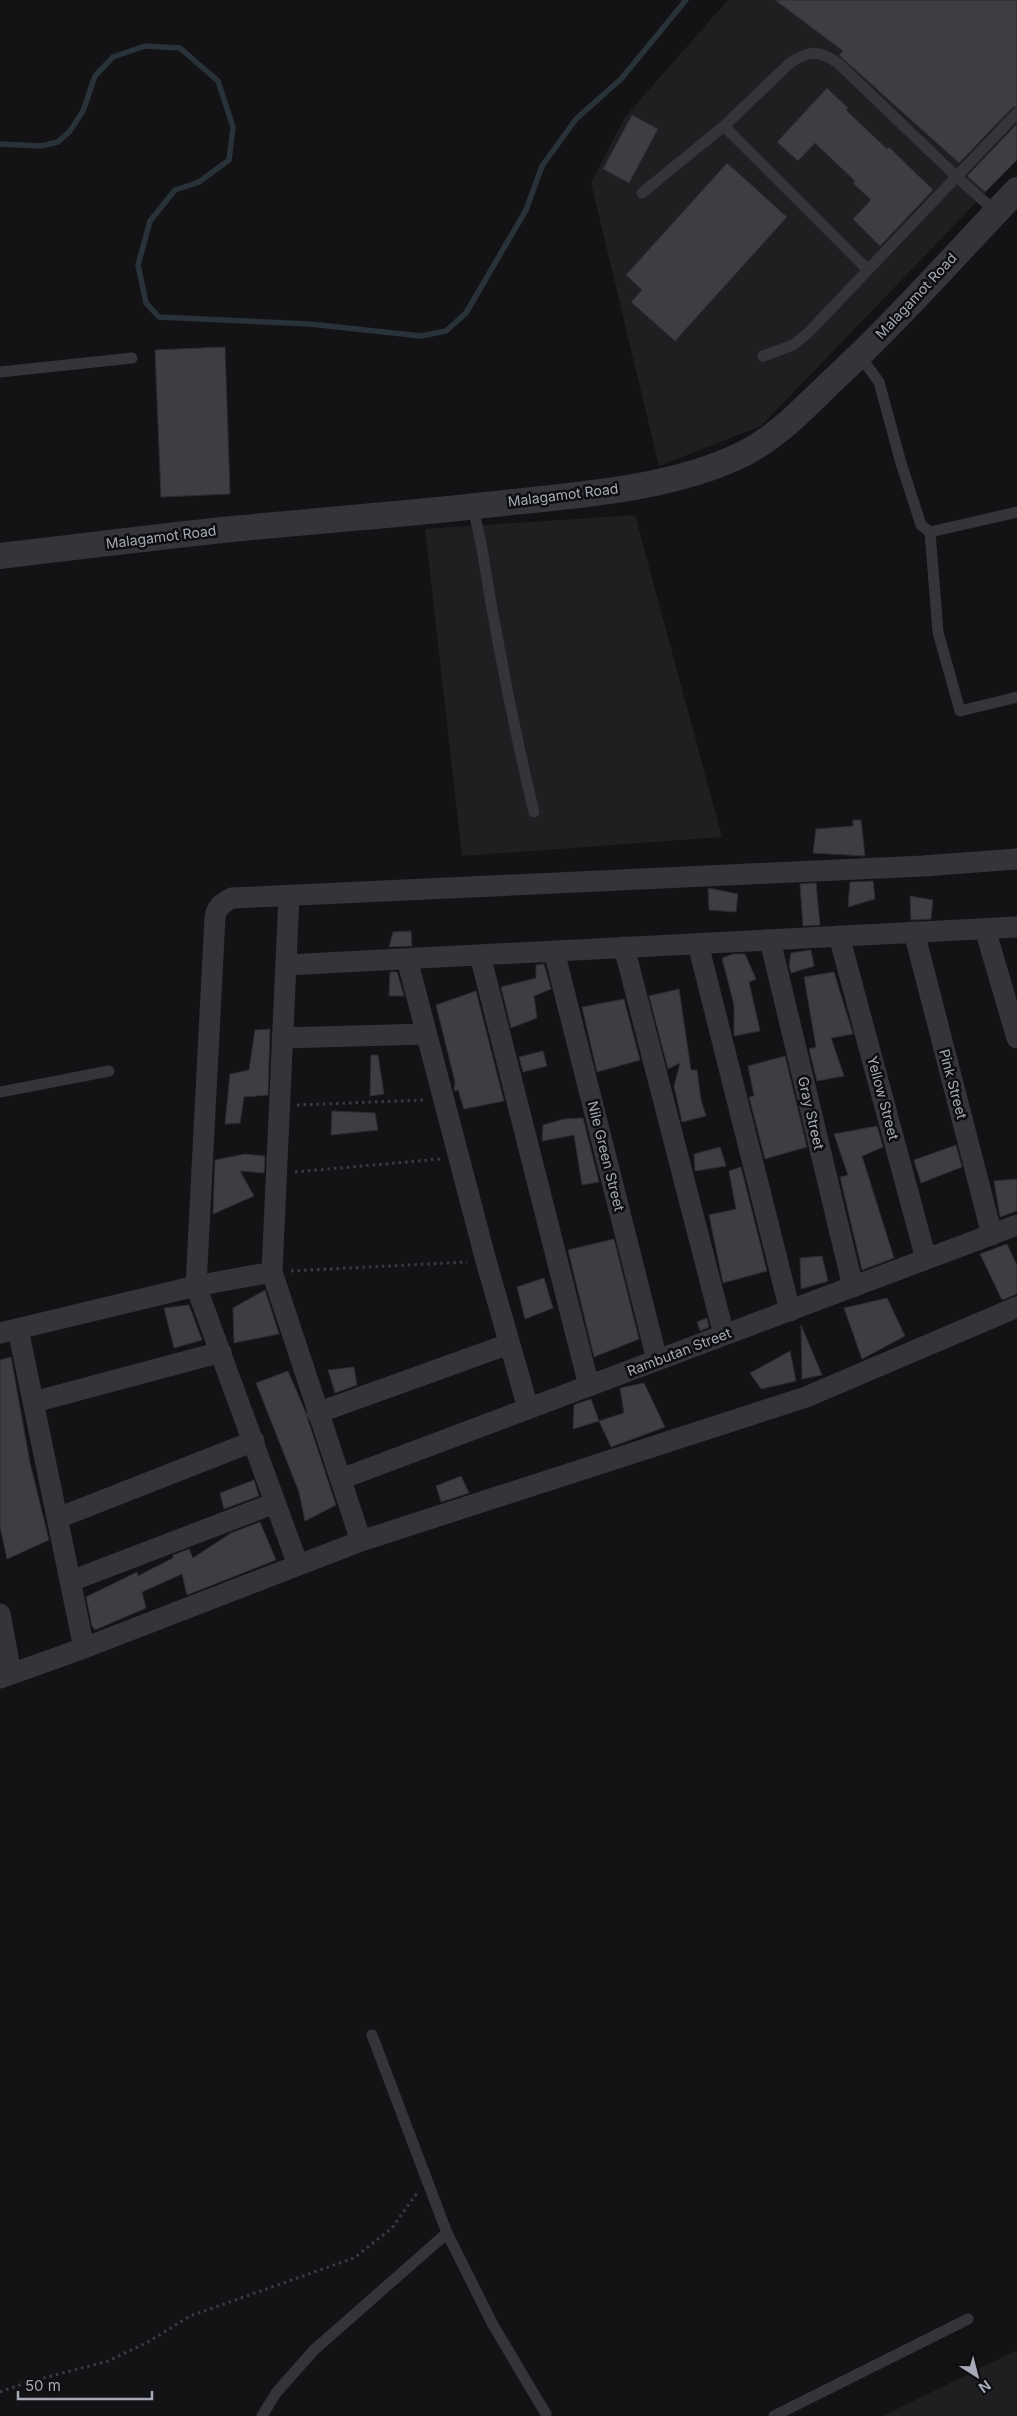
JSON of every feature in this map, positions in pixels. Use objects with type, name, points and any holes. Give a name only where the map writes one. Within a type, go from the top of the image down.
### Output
[{"type":"street","name":"Malagamot Road","points":[[0,556],[232,529],[376,517],[581,494],[660,482],[711,467],[744,453],[771,436],[860,356],[1017,190]]},
{"type":"street","points":[[298,1564],[196,1286],[215,917],[222,902],[232,898],[923,866],[1017,859]]},
{"type":"street","points":[[289,896],[272,1272],[361,1541]]},
{"type":"street","points":[[286,965],[1017,927]]},
{"type":"street","points":[[984,929],[1017,1038]]},
{"type":"street","name":"Pink Street","points":[[914,932],[992,1235]]},
{"type":"street","name":"Yellow Street","points":[[839,936],[926,1259]]},
{"type":"street","name":"Gray Street","points":[[770,940],[853,1287]]},
{"type":"street","points":[[698,944],[790,1310]]},
{"type":"street","points":[[624,948],[724,1335]]},
{"type":"street","name":"Nile Green Street","points":[[554,951],[657,1360]]},
{"type":"street","points":[[480,955],[589,1386]]},
{"type":"street","points":[[407,959],[458,1158],[528,1408]]},
{"type":"street","points":[[282,1038],[426,1034]]},
{"type":"street","name":"Rambutan Street","points":[[341,1479],[1017,1225]]},
{"type":"street","points":[[84,1648],[34,1402],[9,1331],[196,1286],[272,1272]]},
{"type":"street","points":[[0,1614],[6,1676],[84,1648],[361,1541],[806,1397],[1017,1307]]},
{"type":"street","points":[[318,1413],[509,1344]]},
{"type":"street","points":[[34,1402],[220,1352]]},
{"type":"street","points":[[58,1518],[254,1441]]},
{"type":"street","points":[[71,1581],[275,1503]]},
{"type":"lane","points":[[642,193],[724,126],[790,63],[801,56],[815,52],[826,54],[838,63],[957,178],[996,212]]},
{"type":"lane","points":[[763,356],[793,345],[808,333],[1017,113]]},
{"type":"lane","points":[[724,126],[867,269]]},
{"type":"lane","points":[[860,356],[879,382],[901,462],[922,525],[930,532],[938,632],[960,711],[1017,697]]},
{"type":"lane","points":[[0,372],[132,358]]},
{"type":"lane","points":[[472,506],[481,536],[513,723],[534,812]]},
{"type":"lane","points":[[930,532],[1017,512]]},
{"type":"lane","points":[[0,1092],[109,1071]]},
{"type":"lane","points":[[372,2036],[425,2180],[447,2233],[493,2325],[546,2414]]},
{"type":"lane","points":[[262,2416],[276,2393],[314,2350],[447,2233]]},
{"type":"lane","points":[[774,2416],[968,2319]]},
{"type":"path","points":[[280,1105],[444,1100]]},
{"type":"path","points":[[277,1173],[458,1158]]},
{"type":"path","points":[[272,1272],[486,1261]]},
{"type":"path","points":[[0,2392],[25,2383],[108,2361],[148,2342],[190,2316],[354,2258],[392,2228],[406,2211],[425,2180]]},
{"type":"shaded area","points":[[728,0],[1017,0],[1017,160],[761,426],[659,466],[591,183],[625,117]]},
{"type":"shaded area","points":[[635,515],[722,837],[462,856],[425,529]]},
{"type":"shaded area","points":[[1017,2350],[1017,2416],[883,2416]]},
{"type":"building","points":[[775,0],[1017,0],[1017,106],[1012,108],[959,163],[839,55],[843,51]]},
{"type":"building","points":[[827,88],[848,108],[846,110],[887,149],[889,147],[933,190],[880,246],[853,219],[871,200],[853,183],[855,181],[815,143],[798,161],[777,142]]},
{"type":"building","points":[[632,115],[658,129],[629,183],[603,169]]},
{"type":"building","points":[[1017,124],[1017,160],[985,192],[967,176]]},
{"type":"building","points":[[727,163],[787,217],[675,341],[631,302],[642,290],[626,275]]},
{"type":"building","points":[[225,347],[230,494],[161,497],[155,350]]},
{"type":"building","points":[[853,820],[861,820],[865,856],[813,853],[816,829],[853,826]]},
{"type":"building","points":[[873,881],[875,899],[848,907],[850,882]]},
{"type":"building","points":[[816,883],[820,925],[803,926],[800,884]]},
{"type":"building","points":[[708,888],[738,894],[736,912],[709,910]]},
{"type":"building","points":[[910,896],[933,900],[931,919],[911,920]]},
{"type":"building","points":[[411,931],[412,946],[389,947],[393,932]]},
{"type":"building","points":[[811,950],[814,966],[791,973],[789,965],[791,953]]},
{"type":"building","points":[[733,954],[745,954],[756,979],[749,982],[760,1031],[734,1036],[734,1005],[722,958]]},
{"type":"building","points":[[544,964],[551,989],[534,996],[537,1018],[511,1028],[501,987],[536,978],[536,965]]},
{"type":"building","points":[[390,972],[397,972],[404,996],[389,996]]},
{"type":"building","points":[[834,972],[853,1034],[831,1038],[844,1076],[817,1081],[809,1049],[816,1047],[804,977]]},
{"type":"building","points":[[679,989],[691,1070],[697,1070],[701,1100],[706,1116],[682,1122],[674,1086],[680,1063],[668,1069],[649,996]]},
{"type":"building","points":[[476,991],[504,1101],[464,1109],[458,1090],[454,1091],[455,1082],[436,1005]]},
{"type":"building","points":[[624,999],[640,1060],[597,1072],[582,1007]]},
{"type":"building","points":[[270,1029],[268,1095],[244,1097],[240,1123],[225,1124],[230,1074],[249,1070],[255,1030]]},
{"type":"building","points":[[543,1051],[547,1066],[523,1072],[519,1057]]},
{"type":"building","points":[[371,1055],[378,1055],[384,1094],[370,1096]]},
{"type":"building","points":[[785,1056],[807,1147],[765,1159],[749,1097],[754,1096],[748,1066]]},
{"type":"building","points":[[332,1111],[375,1113],[378,1130],[331,1135]]},
{"type":"building","points":[[583,1118],[599,1182],[582,1185],[574,1135],[542,1141],[543,1125],[564,1119]]},
{"type":"building","points":[[877,1126],[883,1147],[862,1156],[894,1258],[862,1270],[840,1177],[848,1175],[834,1134]]},
{"type":"building","points":[[956,1145],[962,1167],[921,1183],[914,1160]]},
{"type":"building","points":[[720,1147],[726,1166],[695,1171],[694,1154]]},
{"type":"building","points":[[245,1154],[265,1156],[264,1173],[240,1171],[254,1196],[213,1214],[215,1160]]},
{"type":"building","points":[[741,1167],[767,1271],[723,1283],[709,1215],[736,1209],[729,1171]]},
{"type":"building","points":[[1017,1179],[1017,1211],[1000,1217],[994,1181]]},
{"type":"building","points":[[614,1239],[639,1339],[594,1357],[568,1250]]},
{"type":"building","points":[[1007,1244],[1017,1265],[1017,1294],[1002,1300],[980,1254]]},
{"type":"building","points":[[822,1256],[828,1281],[801,1289],[800,1258]]},
{"type":"building","points":[[544,1278],[553,1308],[525,1319],[517,1287]]},
{"type":"building","points":[[265,1290],[279,1334],[234,1343],[233,1308]]},
{"type":"building","points":[[887,1298],[905,1336],[862,1359],[844,1308]]},
{"type":"building","points":[[189,1305],[202,1340],[174,1348],[164,1308]]},
{"type":"building","points":[[707,1318],[709,1327],[700,1331],[697,1322]]},
{"type":"building","points":[[801,1325],[822,1375],[802,1379]]},
{"type":"building","points":[[790,1351],[796,1381],[761,1389],[750,1373]]},
{"type":"building","points":[[11,1357],[30,1463],[49,1540],[7,1559],[0,1527],[0,1360]]},
{"type":"building","points":[[354,1367],[357,1385],[335,1393],[328,1370]]},
{"type":"building","points":[[288,1371],[305,1411],[336,1505],[305,1521],[299,1492],[256,1383]]},
{"type":"building","points":[[644,1383],[665,1427],[611,1447],[599,1421],[624,1413],[620,1388]]},
{"type":"building","points":[[591,1399],[599,1421],[573,1429],[574,1405]]},
{"type":"building","points":[[461,1476],[469,1493],[441,1502],[436,1486]]},
{"type":"building","points":[[254,1480],[259,1496],[224,1509],[220,1493]]},
{"type":"building","points":[[260,1522],[276,1560],[187,1595],[182,1574],[142,1592],[146,1608],[95,1630],[92,1626],[86,1597],[137,1572],[138,1576],[173,1558],[173,1555],[189,1549],[193,1558],[231,1533]]},
{"type":"waterway","points":[[0,144],[41,146],[58,142],[70,131],[83,111],[95,76],[113,57],[145,46],[180,48],[218,81],[233,127],[229,160],[199,182],[175,190],[150,221],[138,265],[146,303],[159,317],[310,324],[421,336],[446,331],[466,313],[526,210],[542,166],[576,119],[621,79],[686,0]]}]
